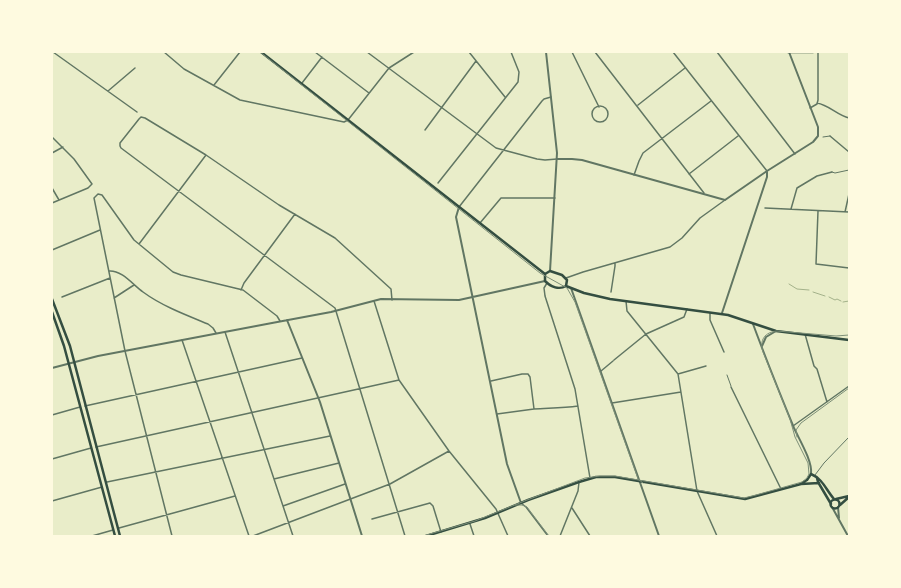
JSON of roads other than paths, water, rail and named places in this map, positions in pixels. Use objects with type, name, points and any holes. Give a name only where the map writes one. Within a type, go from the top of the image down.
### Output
[{"type":"main road","points":[[261,52],[545,274],[546,282],[559,288],[566,286],[584,293],[626,301],[722,313],[776,331],[849,340]]},
{"type":"main road","points":[[789,52],[813,52]]},
{"type":"main road","points":[[545,274],[550,271],[560,273],[568,282],[566,286]]},
{"type":"main road","points":[[52,299],[67,337],[74,361],[120,536]]},
{"type":"main road","points":[[52,312],[60,334],[115,536]]},
{"type":"main road","points":[[843,339],[849,337]]},
{"type":"main road","points":[[801,484],[807,480],[811,474],[816,476],[822,480],[835,500],[839,502],[839,506]]},
{"type":"main road","points":[[816,476],[831,506],[835,508],[839,506],[849,496]]},
{"type":"main road","points":[[427,536],[470,524],[521,503],[589,479],[607,477],[745,499],[801,484],[819,483]]},
{"type":"main road","points":[[831,506],[832,501],[849,496]]},
{"type":"street","points":[[53,52],[138,112]]},
{"type":"street","points":[[164,52],[184,69],[240,100],[337,122],[344,122],[348,120],[389,68],[414,52]]},
{"type":"street","points":[[214,85],[240,52]]},
{"type":"street","points":[[315,52],[369,93]]},
{"type":"street","points":[[367,52],[496,148],[503,151],[541,160],[578,160],[726,200]]},
{"type":"street","points":[[469,52],[505,97]]},
{"type":"street","points":[[438,183],[518,82],[519,72],[511,52]]},
{"type":"street","points":[[546,52],[557,148],[550,271]]},
{"type":"street","points":[[572,52],[599,107]]},
{"type":"street","points":[[595,52],[704,193]]},
{"type":"street","points":[[673,52],[767,171],[767,177],[722,313]]},
{"type":"street","points":[[717,52],[795,154]]},
{"type":"street","points":[[566,278],[666,248],[674,244],[682,238],[700,218],[767,171],[813,142],[818,136],[818,127],[789,52]]},
{"type":"street","points":[[818,52],[818,103]]},
{"type":"street","points":[[301,83],[322,58]]},
{"type":"street","points":[[425,130],[476,61]]},
{"type":"street","points":[[108,92],[135,68]]},
{"type":"street","points":[[637,106],[685,68]]},
{"type":"street","points":[[548,536],[526,507],[521,503],[507,464],[456,217],[466,196],[542,101],[551,97]]},
{"type":"street","points":[[634,175],[643,153],[711,101]]},
{"type":"street","points":[[810,108],[818,103]]},
{"type":"street","points":[[818,103],[849,118]]},
{"type":"street","points":[[599,107],[605,108],[607,114],[605,120],[600,122],[594,120],[592,115],[594,109],[599,107]]},
{"type":"street","points":[[392,300],[391,289],[338,240],[295,214],[206,155],[145,118],[139,118],[120,143],[120,147],[332,305],[337,311],[405,536]]},
{"type":"street","points":[[689,174],[738,135]]},
{"type":"street","points":[[52,136],[63,147],[92,184],[88,188],[52,204]]},
{"type":"street","points":[[823,137],[830,136],[849,152]]},
{"type":"street","points":[[52,153],[63,147]]},
{"type":"street","points":[[139,244],[206,155]]},
{"type":"street","points":[[791,209],[797,188],[817,176],[849,170]]},
{"type":"street","points":[[52,188],[59,200]]},
{"type":"street","points":[[172,536],[125,351],[94,198],[98,194],[102,195],[134,240],[177,274],[241,290],[277,316],[280,321]]},
{"type":"street","points":[[845,212],[849,194]]},
{"type":"street","points":[[480,224],[501,198],[554,198]]},
{"type":"street","points":[[765,208],[848,212],[849,207]]},
{"type":"street","points":[[818,211],[816,264],[849,268]]},
{"type":"street","points":[[241,290],[243,284],[295,214]]},
{"type":"street","points":[[52,250],[101,230]]},
{"type":"street","points":[[611,292],[615,263]]},
{"type":"street","points":[[109,271],[117,272],[150,297],[208,324],[216,333]]},
{"type":"street","points":[[62,297],[110,278]]},
{"type":"street","points":[[52,368],[74,361],[337,311],[382,299],[451,301],[546,282],[544,290],[545,296],[575,389],[589,479]]},
{"type":"street","points":[[114,298],[134,285]]},
{"type":"street","points":[[570,288],[659,536]]},
{"type":"street","points":[[374,301],[399,380],[449,451],[498,513],[508,536]]},
{"type":"street","points":[[626,301],[627,311],[678,374],[697,491],[717,536]]},
{"type":"street","points":[[601,371],[646,334],[684,317],[687,309]]},
{"type":"street","points":[[711,312],[710,320],[724,352]]},
{"type":"street","points":[[288,320],[318,398],[362,536]]},
{"type":"street","points":[[753,323],[793,426],[812,470],[811,474]]},
{"type":"street","points":[[762,347],[766,337],[776,331]]},
{"type":"street","points":[[225,332],[293,536]]},
{"type":"street","points":[[805,334],[814,366],[827,402]]},
{"type":"street","points":[[182,340],[249,536]]},
{"type":"street","points":[[85,406],[302,358]]},
{"type":"street","points":[[678,374],[706,366]]},
{"type":"street","points":[[491,381],[522,374],[530,375],[534,409]]},
{"type":"street","points":[[727,375],[731,387],[781,489]]},
{"type":"street","points":[[96,447],[399,380]]},
{"type":"street","points":[[793,426],[849,386]]},
{"type":"street","points":[[612,403],[681,392]]},
{"type":"street","points":[[497,414],[534,409],[578,406]]},
{"type":"street","points":[[52,415],[80,407]]},
{"type":"street","points":[[106,482],[330,436]]},
{"type":"street","points":[[816,476],[824,463],[849,437]]},
{"type":"street","points":[[52,459],[91,448]]},
{"type":"street","points":[[253,536],[390,484],[449,451]]},
{"type":"street","points":[[274,479],[339,463]]},
{"type":"street","points":[[560,536],[579,489],[579,482]]},
{"type":"street","points":[[283,506],[345,484]]},
{"type":"street","points":[[52,501],[102,487]]},
{"type":"street","points":[[118,529],[235,496]]},
{"type":"street","points":[[372,519],[428,503],[432,504],[433,506],[441,532]]},
{"type":"street","points":[[831,506],[848,536]]},
{"type":"street","points":[[839,506],[839,519]]},
{"type":"street","points":[[572,508],[590,536]]},
{"type":"street","points":[[470,524],[474,536]]},
{"type":"street","points":[[92,536],[113,530]]},
{"type":"waterway","points":[[789,284],[797,289],[809,290]]},
{"type":"waterway","points":[[813,292],[825,296]]},
{"type":"waterway","points":[[829,297],[841,301]]},
{"type":"waterway","points":[[843,302],[849,301]]},
{"type":"tram line","points":[[260,52],[540,273],[567,288],[575,302],[638,479],[643,483]]},
{"type":"tram line","points":[[423,536],[475,521],[585,478],[615,476],[744,498],[802,482],[809,474],[808,463],[795,437],[790,419],[763,352],[763,340],[769,333],[777,331],[836,336],[849,335]]},
{"type":"tram line","points":[[797,437],[796,430],[801,423],[849,388]]},
{"type":"tram line","points":[[515,505],[527,507],[549,536]]}]
